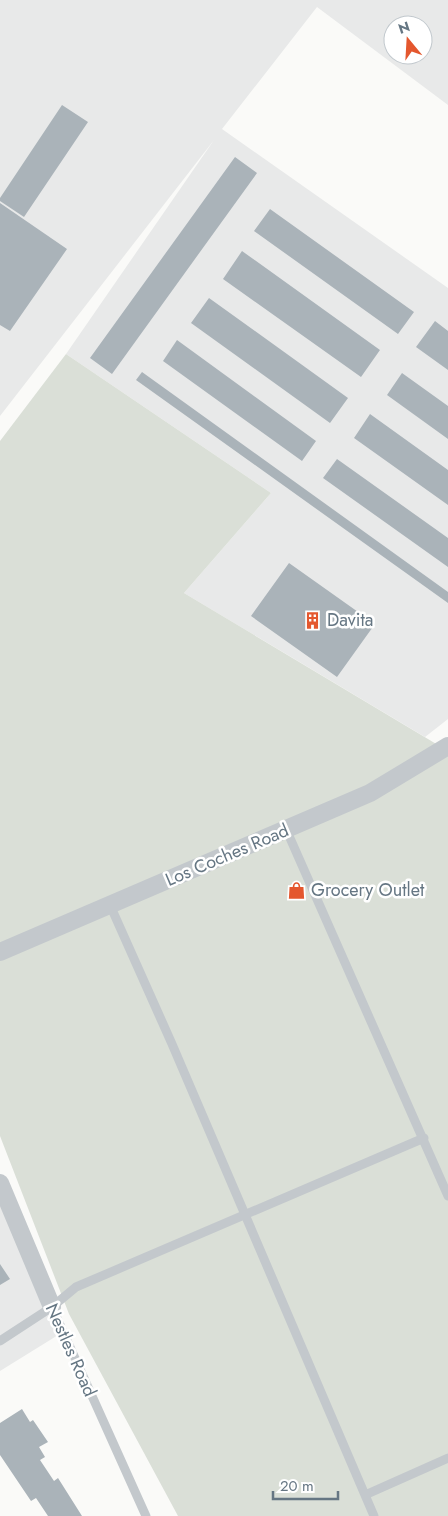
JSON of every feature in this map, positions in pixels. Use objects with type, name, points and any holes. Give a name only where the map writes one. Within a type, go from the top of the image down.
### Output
[{"type":"street","name":"Los Coches Road","points":[[0,952],[370,793],[448,746]]},
{"type":"street","name":"Nestles Road","points":[[0,1183],[52,1307]]},
{"type":"lane","points":[[286,829],[448,1196]]},
{"type":"lane","points":[[110,905],[374,1516]]},
{"type":"lane","points":[[0,1341],[52,1307],[76,1287],[244,1213],[424,1138]]},
{"type":"lane","name":"Nestles Road","points":[[52,1307],[146,1516]]},
{"type":"lane","points":[[365,1495],[448,1458]]},
{"type":"shaded area","points":[[0,0],[448,0],[448,105],[395,65],[433,65],[433,15],[383,15],[383,56],[317,7],[222,129],[448,288],[448,719],[425,737],[184,593],[271,493],[66,354],[214,140],[0,416]]},
{"type":"shaded area","points":[[66,354],[271,493],[184,593],[448,751],[448,1516],[178,1516],[69,1314],[0,1136],[0,441]]},
{"type":"shaded area","points":[[0,1183],[63,1332],[0,1371]]},
{"type":"building","points":[[62,105],[88,122],[24,217],[0,201],[0,198]]},
{"type":"building","points":[[235,157],[257,173],[112,374],[90,358]]},
{"type":"building","points":[[0,203],[67,249],[10,331],[0,325]]},
{"type":"building","points":[[270,209],[414,312],[398,334],[254,231]]},
{"type":"building","points":[[242,251],[380,350],[361,377],[223,279]]},
{"type":"building","points":[[209,298],[348,398],[330,423],[191,323]]},
{"type":"building","points":[[435,321],[448,331],[448,370],[416,347]]},
{"type":"building","points":[[177,340],[316,441],[302,461],[163,361]]},
{"type":"building","points":[[142,372],[448,592],[448,603],[136,380]]},
{"type":"building","points":[[402,373],[448,406],[448,439],[387,395]]},
{"type":"building","points":[[370,414],[448,470],[448,505],[354,438]]},
{"type":"building","points":[[337,459],[448,538],[448,567],[323,478]]},
{"type":"building","name":"Davita","points":[[289,563],[375,624],[337,677],[251,616]]},
{"type":"building","points":[[0,1264],[10,1279],[0,1285]]},
{"type":"building","points":[[22,1409],[30,1422],[33,1420],[48,1442],[39,1447],[45,1457],[40,1460],[54,1481],[58,1478],[82,1516],[48,1516],[36,1498],[31,1501],[0,1455],[0,1423]]},
{"type":"place","name":"Davita","points":[[313,620]]},
{"type":"place","name":"Grocery Outlet","points":[[297,890]]}]
